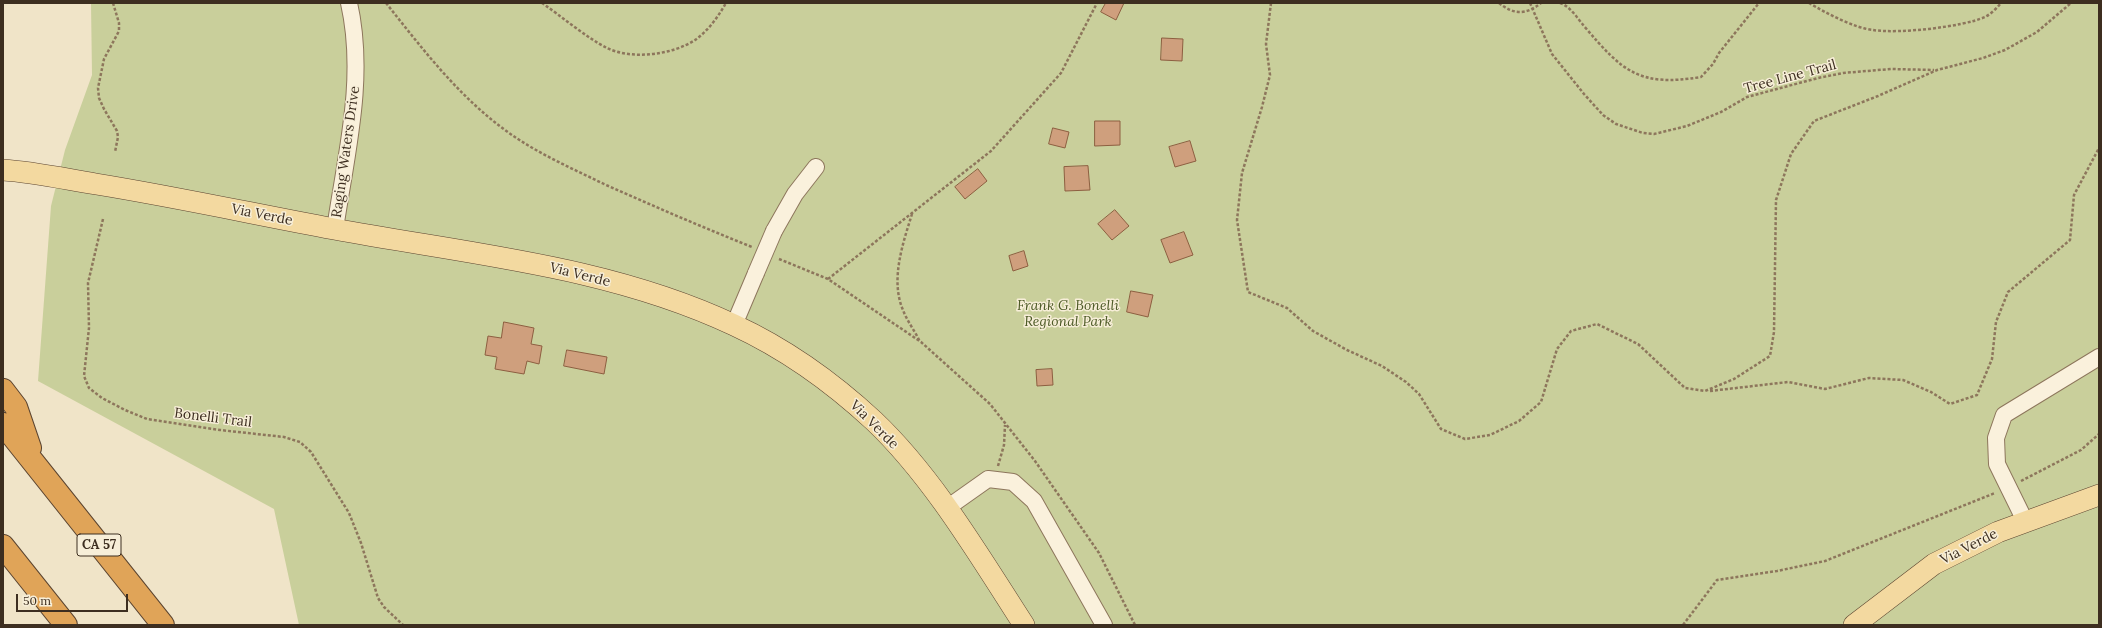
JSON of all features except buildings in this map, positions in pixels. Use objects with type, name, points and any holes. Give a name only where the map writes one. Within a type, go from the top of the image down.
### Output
[{"type":"highway","points":[[3,390],[16,408],[35,465]]},
{"type":"highway","name":"CA 57","points":[[3,424],[163,625]]},
{"type":"highway","points":[[3,546],[66,625]]},
{"type":"main road","name":"Via Verde","points":[[3,170],[121,188],[335,229],[564,270],[655,294],[734,324],[780,349],[828,381],[876,423],[947,508],[1024,625]]},
{"type":"main road","name":"Via Verde","points":[[1854,625],[1934,564],[1998,532],[2099,495]]},
{"type":"street","name":"Raging Waters Drive","points":[[335,229],[354,106],[356,77],[354,39],[348,3]]},
{"type":"street","points":[[734,324],[774,231],[795,194],[816,167]]},
{"type":"street","points":[[2025,521],[2007,488],[1997,464],[1996,438],[2004,415],[2099,357]]},
{"type":"street","points":[[947,508],[988,479],[1013,482],[1034,501],[1104,625]]},
{"type":"path","points":[[113,3],[119,23],[119,30],[104,59],[98,88],[99,98],[104,109],[118,131],[115,152]]},
{"type":"path","points":[[386,3],[454,85],[502,128],[536,151],[574,170],[663,210],[756,249]]},
{"type":"path","points":[[542,3],[607,48],[624,54],[640,55],[660,53],[695,40],[718,16],[726,3]]},
{"type":"path","points":[[828,279],[991,151],[1061,74],[1097,3]]},
{"type":"path","points":[[1271,3],[1266,44],[1270,75],[1242,173],[1237,220],[1248,292],[1287,308],[1313,331],[1347,350],[1382,366],[1406,382],[1419,394],[1441,429],[1465,439],[1490,434],[1519,421],[1542,402],[1557,349],[1571,331],[1597,324],[1638,344],[1685,388],[1705,391],[1788,382],[1825,389],[1869,378],[1903,380],[1931,392],[1950,404],[1978,395],[1992,359],[1996,322],[2008,292],[2070,240],[2074,195],[2099,148]]},
{"type":"path","points":[[1499,3],[1509,11],[1520,12],[1532,10],[1541,3]]},
{"type":"path","name":"Tree Line Trail","points":[[1530,3],[1552,54],[1584,94],[1603,115],[1616,124],[1643,133],[1654,134],[1687,126],[1702,121],[1747,97],[1818,78],[1843,73],[1891,69],[1937,70]]},
{"type":"path","points":[[1560,3],[1575,15],[1613,58],[1629,71],[1640,77],[1653,80],[1701,78],[1759,3]]},
{"type":"path","points":[[1809,3],[1861,27],[1873,30],[1911,30],[1957,25],[1987,16],[2001,3]]},
{"type":"path","points":[[1705,391],[1734,379],[1770,356],[1774,332],[1776,200],[1791,154],[1814,121],[1878,96],[1937,70],[1984,58],[2022,42],[2037,32],[2071,3]]},
{"type":"path","points":[[912,213],[900,259],[898,282],[902,309],[921,342]]},
{"type":"path","name":"Bonelli Trail","points":[[103,219],[88,283],[88,328],[84,376],[89,388],[107,401],[147,419],[220,430],[284,437],[300,442],[311,452],[349,513],[361,543],[378,598],[384,607],[403,625]]},
{"type":"path","points":[[778,258],[828,279],[921,342],[990,404],[1005,425],[1035,461],[1099,553],[1135,625]]},
{"type":"path","points":[[988,479],[1000,463],[1004,445],[1005,425]]},
{"type":"path","points":[[1683,625],[1717,580],[1777,571],[1825,561],[2007,488],[2081,450],[2099,434]]},
{"type":"green space","name":"Frank G. Bonelli Regional Park","points":[[91,3],[2099,3],[2099,625],[299,625],[274,509],[38,381],[51,206],[65,150],[92,75]]}]
